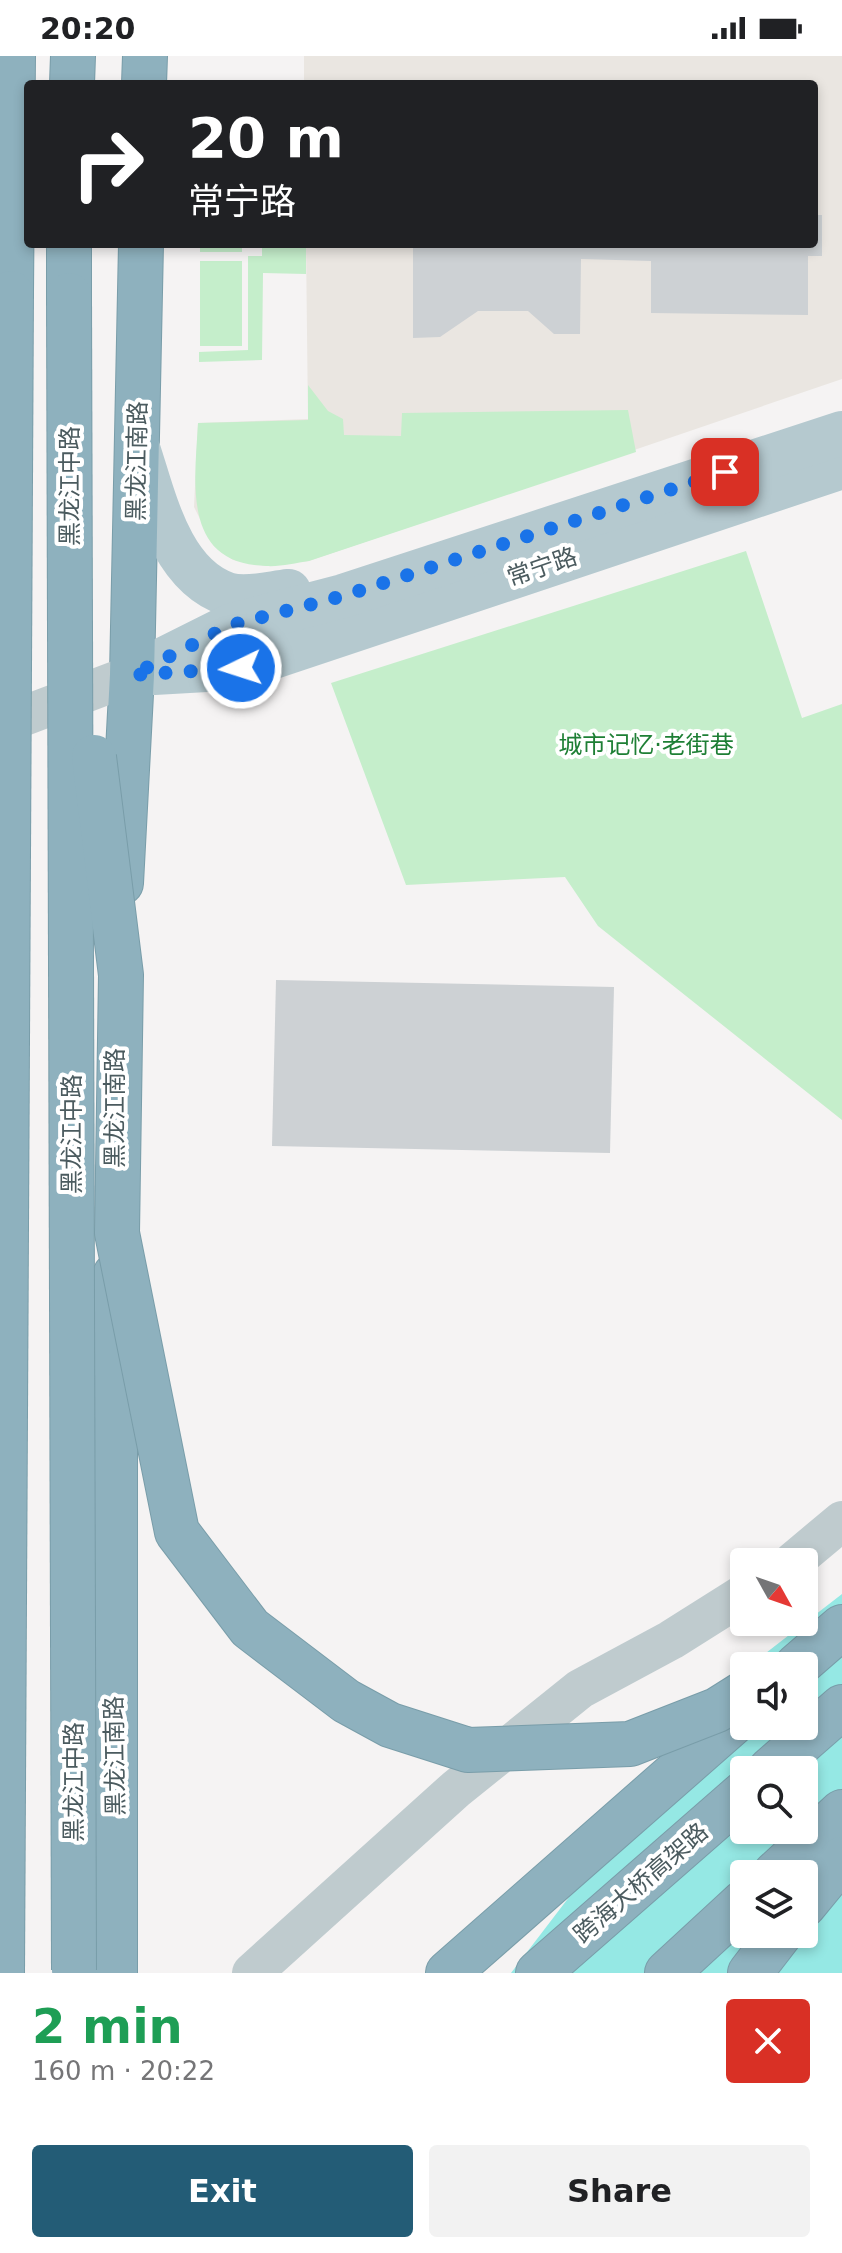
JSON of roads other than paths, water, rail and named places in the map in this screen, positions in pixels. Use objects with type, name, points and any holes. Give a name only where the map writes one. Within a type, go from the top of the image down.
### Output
[{"type":"highway","points":[[2,1973],[13,56]]},
{"type":"highway","points":[[72,80],[73,56]]},
{"type":"highway","points":[[144,80],[145,56]]},
{"type":"highway","name":"黑龙江中路","points":[[69,248],[74,1973]]},
{"type":"highway","name":"黑龙江南路","points":[[115,1973],[116,982],[132,675],[141,248]]},
{"type":"highway","points":[[71,616],[98,784],[121,975],[117,1233],[137,1590],[127,1973]]},
{"type":"highway","points":[[117,1233],[177,1532],[250,1628],[346,1701],[390,1725],[468,1750],[630,1744],[717,1710],[730,1702]]},
{"type":"highway","points":[[786,1756],[842,1707]]},
{"type":"highway","points":[[448,1973],[730,1725]]},
{"type":"highway","name":"跨海大桥高架路","points":[[538,1973],[730,1805]]},
{"type":"highway","points":[[790,1860],[842,1812]]},
{"type":"highway","points":[[818,1888],[842,1859]]},
{"type":"highway","points":[[667,1973],[730,1915]]},
{"type":"highway","points":[[750,1973],[769,1948]]},
{"type":"main road","name":"常宁路","points":[[132,675],[232,625],[343,596],[842,433]]},
{"type":"main road","points":[[138,447],[163,525],[188,563],[205,582],[228,594],[287,591],[343,596]]},
{"type":"main road","name":"常宁路","points":[[132,675],[241,668],[842,467]]},
{"type":"street","points":[[0,725],[132,675]]},
{"type":"street","points":[[810,1548],[842,1521]]},
{"type":"street","points":[[252,1973],[456,1789],[580,1689],[671,1640],[730,1603]]},
{"type":"water","points":[[842,1594],[842,1973],[511,1973],[730,1687],[730,1740],[818,1740],[818,1652],[767,1652],[788,1636],[818,1636],[818,1613]]},
{"type":"park label","name":"城市记忆·老街巷","points":[[646,745]]}]
